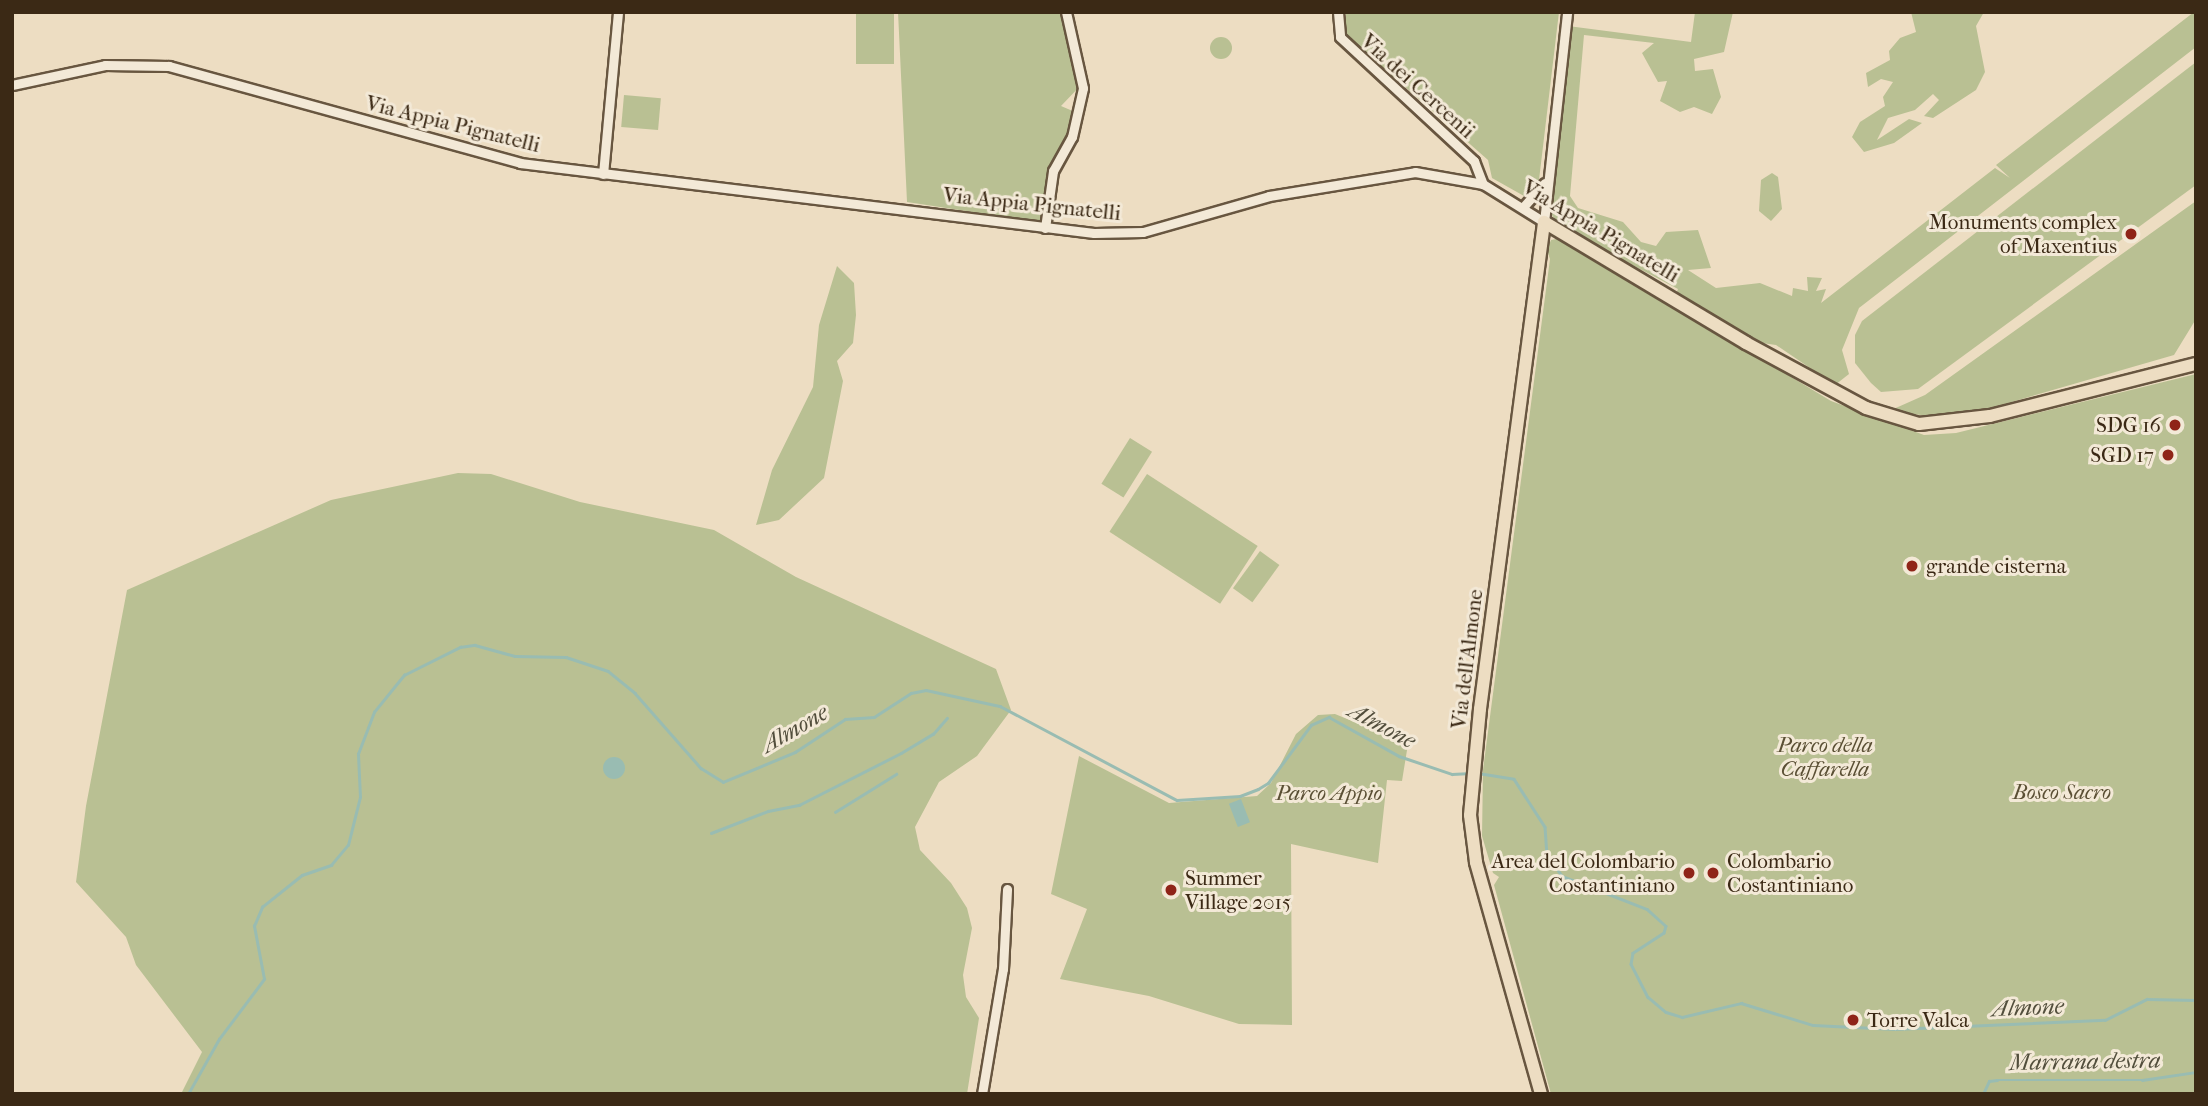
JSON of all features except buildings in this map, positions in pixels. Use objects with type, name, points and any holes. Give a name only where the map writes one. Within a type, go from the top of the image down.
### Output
[{"type":"main road","name":"Via Appia Pignatelli","points":[[1544,222],[1854,401],[1919,424],[1990,416],[2196,364]]},
{"type":"main road","name":"Via dell'Almone","points":[[1541,1094],[1476,862],[1470,815],[1473,765],[1544,222]]},
{"type":"street","points":[[603,174],[618,12]]},
{"type":"street","points":[[1045,228],[1053,171],[1072,137],[1083,88],[1066,12]]},
{"type":"street","name":"Via dei Cercenii","points":[[1338,12],[1340,37],[1475,161],[1483,184]]},
{"type":"street","points":[[1544,222],[1546,182],[1567,12]]},
{"type":"street","name":"Via Appia Pignatelli","points":[[12,85],[105,65],[169,66],[494,157],[603,174],[1045,228],[1143,232],[1269,197],[1407,173],[1440,173],[1483,184],[1524,206],[1544,222]]},
{"type":"street","points":[[1524,206],[1546,182]]},
{"type":"street","points":[[982,1094],[1003,969],[1007,889]]},
{"type":"green space","points":[[856,12],[894,12],[894,64],[856,64]]},
{"type":"green space","points":[[898,12],[1064,12],[1083,83],[1061,106],[1075,112],[1067,145],[1053,163],[1044,223],[907,202]]},
{"type":"green space","points":[[1346,12],[1559,12],[1539,180],[1524,196],[1492,178],[1488,160],[1344,33]]},
{"type":"green space","points":[[1695,12],[1733,12],[1724,52],[1694,59],[1695,71],[1713,69],[1721,97],[1712,114],[1694,107],[1680,112],[1660,101],[1667,81],[1658,82],[1642,53],[1654,43],[1584,35],[1570,196],[1578,208],[1623,222],[1641,242],[1656,246],[1666,232],[1698,230],[1711,268],[1688,270],[1716,288],[1760,283],[1792,296],[1793,288],[1808,291],[1807,277],[1822,278],[1816,291],[1826,289],[1821,303],[1995,168],[2010,178],[1996,165],[2194,12],[2196,47],[1859,308],[1842,350],[1849,374],[1835,385],[1776,345],[1762,343],[1676,294],[1678,289],[1560,227],[1548,209],[1568,26],[1691,42]]},
{"type":"green space","points":[[1911,12],[1984,12],[1976,26],[1985,72],[1976,90],[1933,118],[1924,116],[1939,100],[1933,94],[1915,110],[1888,118],[1877,140],[1909,119],[1922,123],[1894,143],[1864,152],[1852,137],[1860,122],[1885,106],[1883,97],[1893,82],[1881,79],[1868,87],[1866,73],[1890,60],[1889,51],[1900,38],[1916,32]]},
{"type":"green space","points":[[1221,37],[1229,40],[1232,48],[1229,56],[1221,59],[1213,56],[1210,48],[1213,40]]},
{"type":"green space","points":[[2196,62],[2196,185],[1918,389],[1881,392],[1871,383],[1855,363],[1855,335],[1862,321]]},
{"type":"green space","points":[[624,95],[661,98],[658,130],[621,127]]},
{"type":"green space","points":[[1772,173],[1778,177],[1782,209],[1771,221],[1759,211],[1761,180]]},
{"type":"green space","points":[[2196,201],[2196,319],[2174,355],[1953,419],[1889,411],[1925,395]]},
{"type":"green space","name":"Parco della Caffarella","points":[[1562,238],[1831,401],[1924,435],[1956,433],[2196,374],[2196,1094],[1551,1094],[1494,885],[1499,877],[1493,873],[1482,836],[1483,770],[1550,259],[1547,250],[1551,240]]},
{"type":"green space","points":[[837,266],[854,283],[856,315],[853,343],[837,361],[843,381],[824,478],[779,520],[756,525],[772,470],[813,387],[819,325]]},
{"type":"green space","points":[[1130,438],[1152,452],[1123,498],[1101,484]]},
{"type":"green space","points":[[458,473],[491,474],[580,502],[714,530],[796,577],[996,669],[1011,710],[977,756],[939,782],[915,827],[920,850],[951,883],[967,908],[972,928],[963,975],[966,997],[979,1018],[967,1094],[181,1094],[202,1052],[136,965],[126,937],[76,882],[86,806],[127,590],[331,500]]},
{"type":"green space","points":[[1147,474],[1258,546],[1220,604],[1109,532]]},
{"type":"green space","points":[[1260,551],[1279,565],[1252,602],[1233,588]]},
{"type":"green space","name":"Summer Village 2015","points":[[1335,714],[1408,744],[1402,781],[1387,780],[1378,863],[1291,844],[1292,1025],[1239,1024],[1149,996],[1060,979],[1087,909],[1051,894],[1079,756],[1169,803],[1257,796],[1271,783],[1296,734],[1318,715]]},
{"type":"water","points":[[614,757],[622,760],[625,768],[622,776],[614,779],[606,776],[603,768],[606,760]]},
{"type":"water","points":[[1241,799],[1250,822],[1238,827],[1229,804]]},
{"type":"waterway","name":"Almone","points":[[188,1094],[219,1039],[264,979],[254,926],[262,907],[302,875],[331,865],[348,845],[360,797],[358,754],[374,712],[404,675],[460,647],[475,645],[515,656],[566,657],[608,671],[635,693],[701,768],[723,782],[795,752],[845,719],[874,717],[911,693],[926,690],[1000,706],[1177,800],[1240,796],[1258,789],[1268,783],[1311,725],[1329,717],[1399,756],[1452,774],[1471,773]]},
{"type":"waterway","points":[[711,833],[768,811],[799,805],[901,753],[933,734],[947,718]]},
{"type":"waterway","name":"Almone","points":[[1478,773],[1514,779],[1545,827],[1547,855],[1562,876],[1647,909],[1666,926],[1664,933],[1633,953],[1631,964],[1648,997],[1666,1012],[1682,1017],[1741,1003],[1813,1025],[1895,1029],[2105,1020],[2147,999],[2196,1000]]},
{"type":"waterway","points":[[835,812],[896,774]]},
{"type":"waterway","name":"Marrana destra","points":[[1983,1094],[1989,1081],[1997,1080],[2142,1080],[2196,1072]]},
{"type":"place","name":"Monuments complex of Maxentius","points":[[2131,234]]},
{"type":"place","name":"SDG 16","points":[[2175,425]]},
{"type":"place","name":"SGD 17","points":[[2168,455]]},
{"type":"place","name":"grande cisterna","points":[[1912,566]]},
{"type":"place","name":"Area del Colombario Costantiniano","points":[[1689,873]]},
{"type":"place","name":"Colombario Costantiniano","points":[[1713,873]]},
{"type":"place","name":"Summer Village 2015","points":[[1171,890]]},
{"type":"place","name":"Torre Valca","points":[[1853,1020]]},
{"type":"park label","name":"Bosco Sacro","points":[[2062,792]]},
{"type":"park label","name":"Parco Appio","points":[[1329,793]]}]
